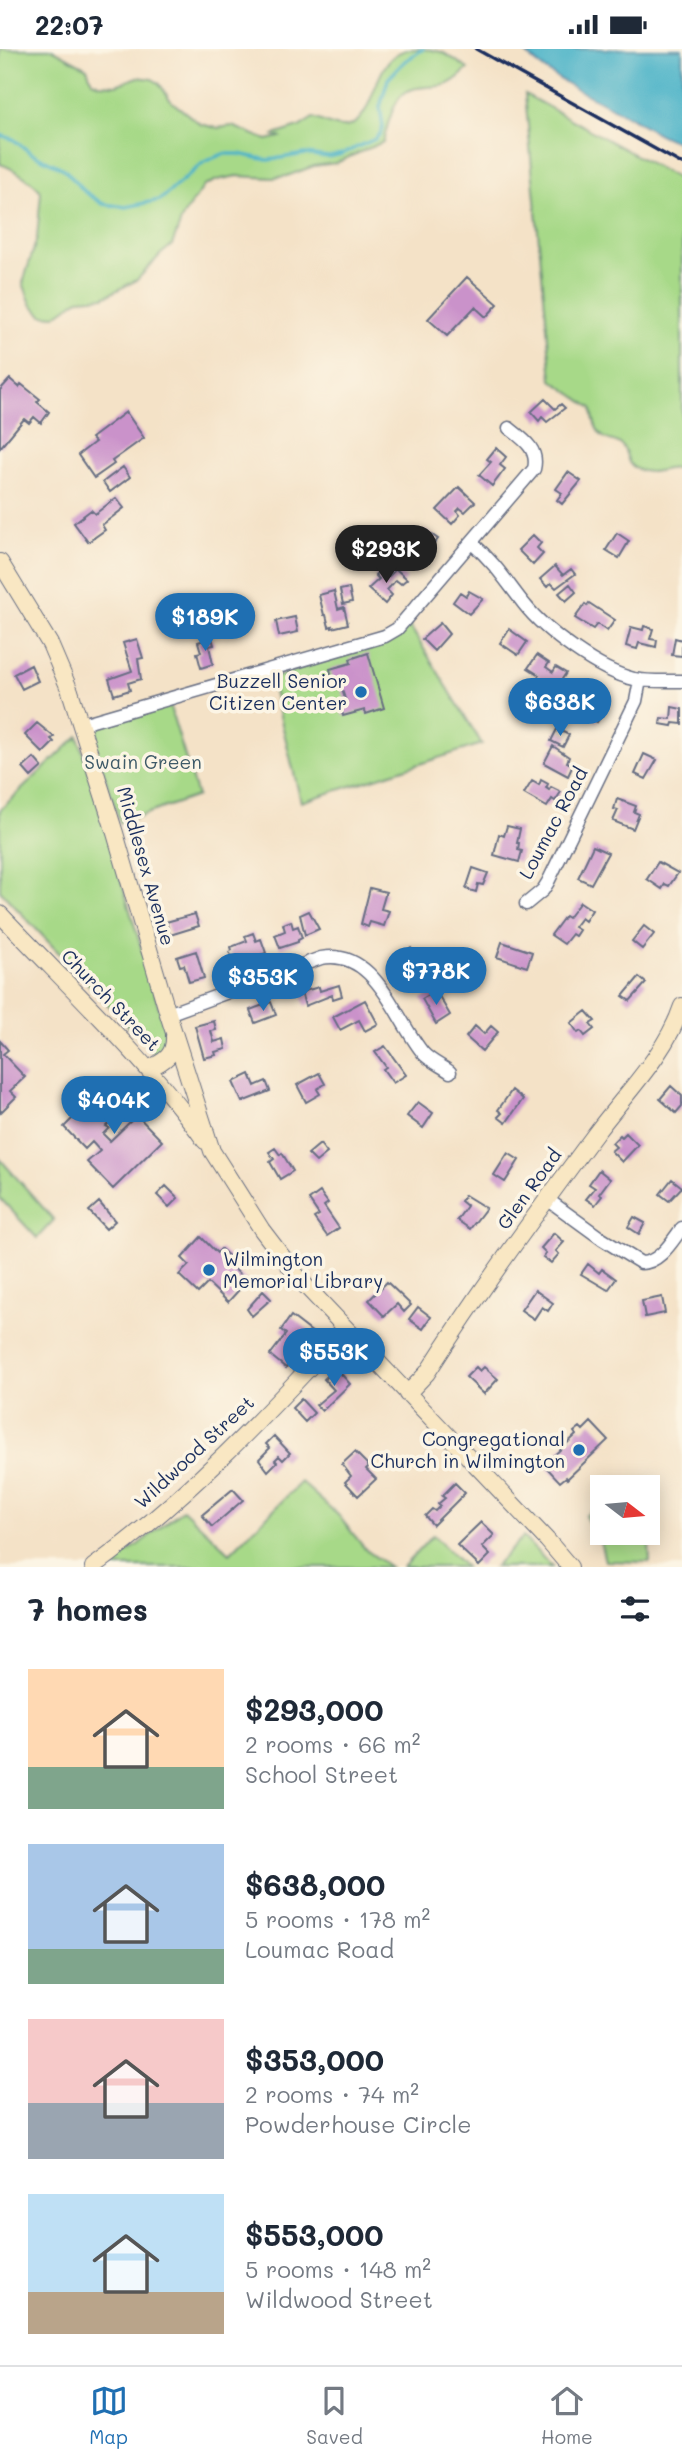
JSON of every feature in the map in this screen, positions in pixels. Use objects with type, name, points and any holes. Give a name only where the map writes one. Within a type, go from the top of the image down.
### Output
[{"type":"street","points":[[82,724],[385,636],[400,627],[534,469],[536,460],[533,451],[509,428]]},
{"type":"street","points":[[472,543],[495,564],[525,606],[549,629],[612,671],[640,680],[682,681]]},
{"type":"street","name":"Middlesex Avenue","points":[[1,565],[55,656],[82,724],[168,1014],[212,1151],[273,1246],[300,1281],[570,1567]]},
{"type":"street","name":"Loumac Road","points":[[526,904],[540,893],[548,882],[636,701],[640,680]]},
{"type":"street","name":"Church Street","points":[[0,914],[148,1069],[212,1151]]},
{"type":"street","points":[[168,1014],[321,958],[344,957],[368,972],[423,1053],[450,1072]]},
{"type":"street","name":"Glen Road","points":[[407,1394],[428,1373],[547,1199],[654,1057],[670,1034],[682,1006]]},
{"type":"street","points":[[148,1069],[170,1056],[174,1033]]},
{"type":"street","points":[[547,1199],[602,1239],[642,1263],[649,1263],[657,1258],[682,1228]]},
{"type":"street","name":"Wildwood Street","points":[[93,1567],[225,1457],[345,1329]]},
{"type":"green space","points":[[0,49],[52,49],[87,68],[92,81],[99,84],[116,85],[138,77],[152,79],[159,83],[171,101],[200,124],[217,128],[232,126],[267,140],[280,137],[274,135],[299,127],[313,118],[341,127],[359,120],[382,71],[400,52],[415,49],[438,51],[468,69],[448,84],[408,91],[398,100],[393,110],[383,142],[336,163],[314,166],[287,176],[237,176],[204,186],[183,216],[172,245],[137,280],[104,297],[79,299],[55,316],[42,315],[31,304],[23,283],[37,238],[41,192],[23,176],[0,164]]},
{"type":"green space","points":[[525,94],[682,181],[682,471],[670,469],[650,472],[634,468],[628,461],[624,448],[599,432],[592,408],[552,380]]},
{"type":"green space","points":[[408,623],[482,744],[301,802],[271,679],[394,635]]},
{"type":"green space","name":"Swain Green","points":[[169,704],[197,796],[120,823],[89,727]]},
{"type":"green space","points":[[78,736],[164,1024],[166,1045],[156,1055],[0,891],[0,810]]},
{"type":"green space","points":[[0,1159],[54,1220],[37,1238],[0,1198]]},
{"type":"green space","points":[[301,1482],[338,1515],[366,1550],[390,1567],[110,1567],[183,1509],[230,1553]]},
{"type":"green space","points":[[590,1512],[590,1525],[585,1516]]},
{"type":"green space","points":[[433,1535],[465,1567],[403,1567]]},
{"type":"green space","points":[[523,1537],[552,1567],[494,1567]]},
{"type":"green space","points":[[601,1545],[649,1545],[650,1562],[605,1561]]},
{"type":"water","points":[[522,49],[682,49],[682,143],[661,135],[572,86],[543,68]]},
{"type":"building","points":[[467,277],[498,304],[486,317],[475,307],[447,336],[428,319]]},
{"type":"building","points":[[10,379],[40,399],[37,402],[49,412],[41,423],[34,417],[29,423],[24,419],[0,448],[0,390]]},
{"type":"building","points":[[545,399],[555,409],[561,404],[565,408],[547,422],[542,417],[539,421],[531,412]]},
{"type":"building","points":[[126,412],[144,438],[94,478],[78,455],[95,442],[91,438]]},
{"type":"building","points":[[496,448],[506,457],[500,465],[505,469],[492,486],[479,475],[491,462],[487,459]]},
{"type":"building","points":[[123,467],[130,477],[110,492],[103,482]]},
{"type":"building","points":[[568,472],[581,481],[562,504],[557,500],[562,493],[556,489]]},
{"type":"building","points":[[459,487],[475,502],[465,512],[460,508],[457,511],[460,515],[452,524],[437,510]]},
{"type":"building","points":[[116,498],[124,508],[102,525],[105,530],[88,542],[74,523],[91,510],[95,514]]},
{"type":"building","points":[[425,530],[438,539],[417,566],[405,557],[411,548],[407,545],[413,536],[419,540]]},
{"type":"building","points":[[617,533],[629,541],[619,558],[606,550]]},
{"type":"building","points":[[533,535],[541,543],[537,548],[543,554],[533,565],[518,550]]},
{"type":"building","points":[[555,566],[563,575],[571,569],[575,574],[556,588],[551,583],[547,587],[540,579]]},
{"type":"building","points":[[396,569],[407,579],[401,584],[396,580],[387,590],[392,595],[385,604],[368,589],[379,579],[375,575],[380,570],[388,577]]},
{"type":"building","points":[[570,584],[576,592],[566,601],[559,593]]},
{"type":"building","points":[[349,588],[352,602],[343,604],[340,590]]},
{"type":"building","points":[[334,591],[338,609],[344,607],[348,624],[332,628],[324,615],[319,595]]},
{"type":"building","points":[[469,591],[483,599],[469,614],[453,602],[460,592],[466,596]]},
{"type":"building","points":[[589,603],[615,620],[607,631],[597,624],[593,629],[575,618],[585,604],[587,606]]},
{"type":"building","points":[[295,617],[298,632],[279,636],[276,621]]},
{"type":"building","points":[[440,623],[449,634],[434,651],[422,639]]},
{"type":"building","points":[[644,626],[653,629],[650,639],[657,640],[656,647],[639,643],[637,649],[626,646],[631,627],[643,630]]},
{"type":"building","points":[[509,629],[527,642],[518,655],[500,643]]},
{"type":"building","points":[[212,638],[214,645],[209,646],[213,664],[201,668],[197,653],[201,652],[198,642]]},
{"type":"building","points":[[675,638],[682,640],[682,656],[672,655]]},
{"type":"building","points":[[137,639],[143,658],[138,659],[141,679],[128,683],[130,690],[114,695],[109,679],[132,671],[123,643]]},
{"type":"building","name":"Buzzell Senior Citizen Center","points":[[368,653],[384,708],[366,714],[365,710],[343,716],[340,704],[346,702],[339,680],[333,682],[330,669],[351,663],[350,659]]},
{"type":"building","points":[[537,655],[549,663],[546,667],[553,672],[556,667],[566,673],[555,690],[543,682],[538,690],[532,686],[539,675],[528,668]]},
{"type":"building","points":[[31,665],[38,681],[22,689],[14,674]]},
{"type":"building","points":[[582,682],[599,694],[593,703],[605,710],[597,722],[579,709],[584,702],[573,695]]},
{"type":"building","points":[[672,707],[682,709],[682,724],[660,724],[661,718],[671,719]]},
{"type":"building","points":[[37,723],[54,737],[51,739],[54,742],[43,753],[25,735]]},
{"type":"building","points":[[557,729],[569,735],[563,747],[551,741]]},
{"type":"building","points":[[553,746],[569,757],[567,762],[573,765],[568,776],[544,763]]},
{"type":"building","points":[[644,754],[657,760],[646,779],[635,774]]},
{"type":"building","points":[[34,758],[42,767],[31,777],[23,768]]},
{"type":"building","points":[[541,780],[548,784],[546,788],[549,790],[551,787],[561,792],[547,807],[524,794],[532,781],[539,785]]},
{"type":"building","points":[[617,799],[636,806],[634,812],[639,814],[633,829],[613,821],[618,810],[614,809]]},
{"type":"building","points":[[507,826],[520,829],[517,843],[518,850],[522,851],[519,862],[494,855],[499,834],[504,836]]},
{"type":"building","points":[[593,846],[608,853],[591,884],[578,878]]},
{"type":"building","points":[[658,862],[678,873],[669,886],[665,884],[662,889],[647,879]]},
{"type":"building","points":[[473,868],[488,873],[483,885],[478,884],[476,892],[466,889]]},
{"type":"building","points":[[370,888],[386,892],[381,909],[389,911],[384,926],[370,922],[368,927],[361,924]]},
{"type":"building","points":[[580,902],[592,910],[585,921],[581,918],[574,927],[579,930],[575,936],[572,934],[564,944],[551,935]]},
{"type":"building","points":[[309,911],[319,929],[305,935],[300,915]]},
{"type":"building","points":[[195,914],[199,926],[170,935],[166,922]]},
{"type":"building","points":[[291,921],[293,928],[298,926],[302,938],[280,948],[275,935],[285,931],[283,924]]},
{"type":"building","points":[[644,926],[654,934],[642,949],[632,941]]},
{"type":"building","points":[[253,933],[256,941],[261,939],[266,953],[236,964],[229,952],[231,947],[247,941],[245,936]]},
{"type":"building","points":[[502,942],[532,952],[527,967],[497,957]]},
{"type":"building","points":[[411,948],[416,956],[423,952],[430,962],[410,975],[398,956]]},
{"type":"building","points":[[196,951],[204,978],[189,982],[184,965],[180,966],[177,957]]},
{"type":"building","points":[[639,977],[646,983],[630,1001],[623,996]]},
{"type":"building","points":[[339,985],[342,996],[333,999],[332,995],[305,1006],[301,992],[319,987],[320,991]]},
{"type":"building","points":[[436,991],[450,1015],[436,1024],[422,999]]},
{"type":"building","points":[[365,1000],[378,1024],[365,1031],[359,1020],[340,1030],[333,1017]]},
{"type":"building","points":[[271,1002],[276,1015],[255,1023],[250,1010]]},
{"type":"building","points":[[586,1011],[595,1021],[590,1024],[594,1029],[585,1036],[581,1031],[578,1033],[571,1023]]},
{"type":"building","points":[[214,1021],[216,1030],[211,1031],[214,1042],[224,1039],[226,1049],[204,1058],[195,1026]]},
{"type":"building","points":[[475,1026],[484,1034],[491,1026],[498,1032],[482,1051],[466,1037]]},
{"type":"building","points":[[0,1041],[8,1050],[3,1054],[25,1077],[10,1091],[16,1097],[0,1113]]},
{"type":"building","points":[[385,1046],[406,1075],[393,1083],[375,1052]]},
{"type":"building","points":[[319,1073],[325,1084],[317,1089],[320,1094],[306,1102],[297,1085]]},
{"type":"building","points":[[250,1074],[255,1086],[266,1081],[270,1091],[242,1102],[233,1082]]},
{"type":"building","points":[[118,1085],[130,1097],[124,1102],[162,1141],[113,1189],[87,1162],[100,1151],[92,1142],[85,1149],[64,1127],[76,1115],[79,1118],[105,1093],[107,1095]],"holes":[[[122,1110],[132,1120],[110,1141],[103,1134],[109,1128],[106,1126]]]},
{"type":"building","points":[[671,1086],[682,1096],[682,1106],[676,1113],[660,1099]]},
{"type":"building","points":[[512,1090],[523,1099],[506,1123],[498,1117],[502,1113],[498,1110]]},
{"type":"building","points":[[418,1102],[433,1113],[423,1128],[407,1116]]},
{"type":"building","points":[[626,1133],[638,1145],[622,1162],[611,1151],[616,1147],[612,1143]]},
{"type":"building","points":[[320,1144],[327,1153],[316,1162],[308,1154]]},
{"type":"building","points":[[275,1148],[280,1155],[282,1153],[293,1171],[280,1179],[270,1162],[274,1159],[269,1152]]},
{"type":"building","points":[[508,1153],[519,1160],[505,1182],[494,1175]]},
{"type":"building","points":[[599,1170],[610,1179],[595,1205],[586,1199],[595,1188],[589,1184]]},
{"type":"building","points":[[672,1179],[682,1187],[669,1201],[660,1194]]},
{"type":"building","points":[[166,1186],[178,1198],[169,1207],[157,1195]]},
{"type":"building","points":[[320,1192],[328,1203],[324,1206],[339,1228],[327,1236],[314,1218],[319,1215],[309,1200]]},
{"type":"building","points":[[465,1195],[486,1208],[470,1229],[457,1220],[467,1206],[461,1201]]},
{"type":"building","points":[[99,1202],[115,1221],[106,1229],[89,1211]]},
{"type":"building","points":[[634,1217],[645,1223],[639,1234],[628,1227]]},
{"type":"building","points":[[554,1233],[564,1242],[551,1263],[543,1257],[546,1253],[541,1248]]},
{"type":"building","name":"Wilmington Memorial Library","points":[[201,1237],[217,1253],[221,1249],[234,1261],[230,1265],[247,1281],[228,1302],[208,1283],[198,1293],[179,1275],[189,1265],[182,1258]]},
{"type":"building","points":[[588,1264],[599,1273],[602,1269],[616,1279],[608,1290],[581,1274]]},
{"type":"building","points":[[387,1282],[411,1305],[404,1312],[397,1304],[384,1316],[369,1300]]},
{"type":"building","points":[[535,1290],[553,1303],[548,1311],[542,1307],[534,1319],[521,1310]]},
{"type":"building","points":[[263,1291],[271,1299],[252,1316],[247,1309]]},
{"type":"building","points":[[662,1297],[665,1313],[645,1317],[642,1301]]},
{"type":"building","points":[[418,1307],[431,1317],[423,1329],[409,1319]]},
{"type":"building","points":[[291,1316],[313,1333],[286,1368],[270,1355],[286,1334],[281,1330]]},
{"type":"building","points":[[476,1367],[480,1371],[484,1367],[498,1379],[484,1394],[466,1377]]},
{"type":"building","points":[[336,1368],[350,1384],[322,1411],[316,1405],[334,1390],[324,1379]]},
{"type":"building","points":[[301,1399],[314,1413],[305,1422],[292,1408]]},
{"type":"building","name":"Congregational Church in Wilmington","points":[[591,1422],[608,1440],[567,1479],[566,1477],[560,1482],[546,1467],[552,1461],[550,1459],[576,1435],[574,1432],[580,1427],[583,1430]]},
{"type":"building","points":[[274,1436],[290,1453],[283,1460],[279,1456],[268,1471],[259,1459],[270,1448],[266,1444]]},
{"type":"building","points":[[355,1452],[369,1466],[366,1469],[376,1479],[358,1496],[345,1482],[351,1476],[342,1464]]},
{"type":"building","points":[[455,1483],[465,1493],[433,1525],[425,1516],[440,1506],[438,1504],[445,1498],[442,1496]]},
{"type":"building","points":[[233,1489],[243,1500],[212,1527],[202,1515]]},
{"type":"building","points":[[481,1522],[494,1535],[482,1547],[490,1555],[479,1566],[457,1545]]},
{"type":"waterway","points":[[0,135],[13,139],[31,153],[64,169],[84,191],[103,204],[126,207],[160,200],[204,162],[223,154],[239,154],[268,160],[305,154],[328,157],[342,154],[375,139],[383,127],[380,107],[388,79],[405,61],[423,49]]},
{"type":"railway","points":[[476,49],[682,164]]},
{"type":"place","name":"Buzzell Senior Citizen Center","points":[[361,692]]},
{"type":"place","name":"Wilmington Memorial Library","points":[[209,1270]]},
{"type":"place","name":"Congregational Church in Wilmington","points":[[579,1450]]}]
